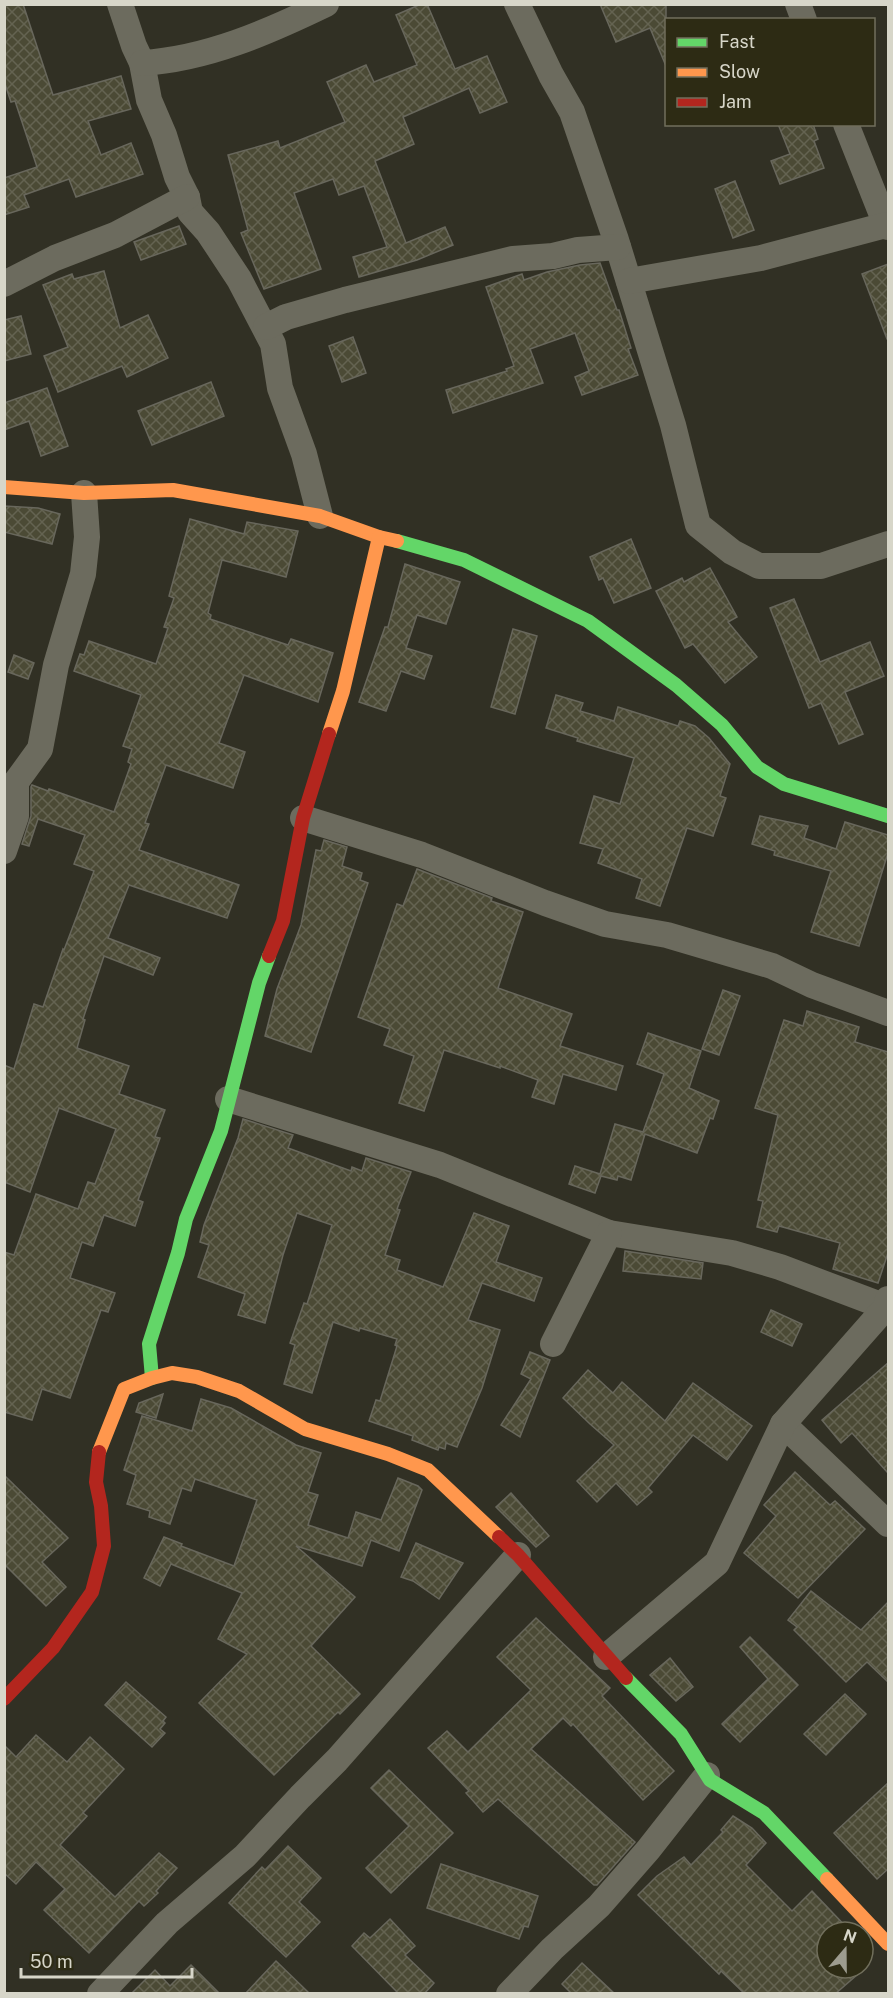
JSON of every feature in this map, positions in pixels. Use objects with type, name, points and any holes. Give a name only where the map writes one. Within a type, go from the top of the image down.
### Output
[{"type":"street","points":[[120,4],[142,63],[149,100],[164,135],[177,177],[187,197],[190,212],[208,232],[239,279],[273,344],[280,388],[304,454],[320,516]]},
{"type":"street","points":[[142,63],[197,54],[238,43],[326,4]]},
{"type":"street","points":[[517,4],[551,75],[572,112],[629,281],[673,425],[698,525],[732,552],[759,566],[821,566],[888,544]]},
{"type":"street","points":[[629,281],[761,258],[887,226],[847,126]]},
{"type":"street","points":[[4,284],[55,258],[115,235],[187,197]]},
{"type":"street","points":[[266,327],[286,317],[306,311],[513,259],[618,247]]},
{"type":"street","points":[[4,487],[84,493],[173,490],[320,516],[379,537],[464,560],[588,621],[676,685],[722,725],[758,767],[784,784],[888,816]]},
{"type":"street","points":[[4,851],[16,816],[16,782],[40,749],[56,666],[82,574],[87,537],[84,493]]},
{"type":"street","points":[[152,1378],[149,1344],[178,1253],[186,1219],[221,1131],[259,983],[283,921],[303,818],[343,691],[379,537]]},
{"type":"street","points":[[303,818],[422,855],[605,924],[667,935],[772,966],[812,985],[888,1013]]},
{"type":"street","points":[[228,1099],[440,1165],[609,1233],[732,1253],[887,1303],[783,1424],[717,1563],[606,1657]]},
{"type":"street","points":[[553,1344],[609,1233]]},
{"type":"street","points":[[4,1699],[52,1648],[92,1592],[104,1546],[101,1506],[96,1482],[99,1447],[124,1389],[172,1373],[220,1383],[239,1391],[305,1429],[388,1454],[428,1470],[518,1555],[606,1657],[681,1734],[710,1780],[764,1813],[888,1944]]},
{"type":"street","points":[[783,1424],[888,1524]]},
{"type":"street","points":[[100,1994],[167,1923],[245,1856],[337,1760],[518,1555]]},
{"type":"street","points":[[509,1994],[599,1905],[648,1850],[707,1774]]},
{"type":"building","points":[[4,4],[23,4],[53,95],[121,76],[131,109],[88,121],[101,155],[131,143],[143,174],[76,197],[69,179],[24,195],[29,207],[4,215],[4,178],[37,167],[15,101],[11,102],[4,81]]},
{"type":"building","points":[[421,4],[427,4],[455,69],[487,56],[507,102],[480,113],[469,88],[403,117],[414,144],[375,161],[406,243],[445,227],[453,245],[417,260],[359,277],[353,257],[387,247],[364,186],[339,195],[333,179],[294,193],[321,269],[264,289],[241,233],[248,230],[228,155],[278,141],[280,148],[345,122],[327,82],[366,65],[374,82],[417,65],[396,15]]},
{"type":"building","points":[[600,4],[666,4],[665,64],[650,28],[616,42]]},
{"type":"building","points":[[779,126],[814,126],[818,139],[814,141],[824,168],[780,184],[771,161],[790,154]]},
{"type":"building","points":[[735,181],[754,230],[733,238],[715,189]]},
{"type":"building","points":[[179,226],[186,244],[141,260],[134,242]]},
{"type":"building","points":[[600,263],[617,310],[619,310],[631,348],[628,349],[638,375],[582,395],[575,377],[589,371],[575,333],[530,349],[543,383],[453,413],[446,390],[507,371],[506,369],[514,366],[486,287],[522,274],[524,280],[547,272]]},
{"type":"building","points":[[888,264],[888,339],[887,339],[862,274]]},
{"type":"building","points":[[104,271],[120,328],[148,315],[168,358],[127,377],[122,366],[58,392],[44,356],[68,347],[43,285],[72,274],[74,279]]},
{"type":"building","points":[[21,316],[31,354],[4,361],[4,320]]},
{"type":"building","points":[[353,337],[366,373],[342,382],[329,346]]},
{"type":"building","points":[[211,382],[224,416],[152,445],[138,411]]},
{"type":"building","points":[[47,388],[68,446],[41,456],[29,421],[4,430],[4,403]]},
{"type":"building","points":[[4,506],[38,508],[60,514],[52,544],[4,532]]},
{"type":"building","points":[[190,519],[244,534],[247,522],[298,531],[286,577],[222,560],[208,613],[211,615],[210,619],[288,645],[291,639],[333,653],[318,702],[244,675],[219,743],[245,752],[233,788],[166,765],[145,823],[149,824],[139,850],[239,885],[227,918],[129,885],[108,938],[160,958],[153,975],[104,956],[83,1019],[85,1020],[77,1048],[129,1066],[119,1094],[165,1110],[155,1137],[160,1138],[138,1200],[143,1202],[135,1226],[104,1215],[93,1246],[82,1242],[70,1278],[115,1293],[108,1312],[101,1310],[70,1398],[42,1389],[32,1420],[4,1412],[4,1252],[14,1255],[36,1194],[78,1209],[88,1182],[95,1184],[116,1129],[59,1108],[30,1192],[4,1182],[4,1065],[14,1069],[34,1004],[43,1007],[94,871],[74,864],[85,835],[38,819],[29,846],[22,844],[31,816],[31,787],[32,785],[48,791],[49,789],[114,812],[131,764],[128,762],[132,749],[123,746],[141,695],[74,671],[80,654],[84,655],[89,641],[156,664],[168,628],[164,627],[174,598],[169,596]]},
{"type":"building","points":[[631,539],[651,588],[614,603],[603,578],[599,580],[590,557]]},
{"type":"building","points":[[405,564],[460,582],[446,624],[417,615],[406,648],[432,656],[424,679],[401,671],[386,711],[359,702],[385,627],[388,627]]},
{"type":"building","points":[[710,568],[737,617],[728,622],[757,657],[725,683],[693,644],[685,648],[656,591],[682,578],[684,582]]},
{"type":"building","points":[[794,599],[820,662],[870,642],[884,676],[845,692],[863,734],[839,744],[821,703],[809,708],[770,608]]},
{"type":"building","points":[[513,629],[537,636],[515,714],[491,707]]},
{"type":"building","points":[[14,655],[34,663],[28,679],[8,672]]},
{"type":"building","points":[[556,695],[583,703],[580,711],[614,721],[618,707],[678,726],[680,721],[695,726],[709,738],[730,764],[720,796],[726,798],[713,836],[687,828],[660,906],[636,898],[642,879],[598,863],[603,849],[580,843],[594,796],[620,804],[634,758],[577,741],[578,738],[546,728]]},
{"type":"building","points":[[760,816],[808,826],[804,838],[836,849],[845,822],[888,835],[888,853],[859,946],[811,932],[831,871],[774,855],[775,851],[752,844]]},
{"type":"building","points":[[324,840],[347,847],[342,866],[362,873],[360,880],[368,883],[311,1052],[265,1036],[277,989],[301,925],[316,850],[321,851]]},
{"type":"building","points":[[417,869],[492,898],[491,901],[523,912],[498,988],[572,1014],[560,1046],[623,1066],[616,1090],[563,1074],[554,1104],[532,1097],[538,1080],[444,1050],[424,1111],[399,1103],[414,1056],[384,1045],[390,1029],[358,1017],[397,904],[403,906]]},
{"type":"building","points":[[723,990],[740,996],[719,1055],[702,1049]]},
{"type":"building","points":[[807,1011],[859,1027],[855,1042],[888,1052],[888,1253],[878,1283],[833,1269],[840,1243],[779,1226],[777,1232],[757,1227],[763,1201],[758,1200],[778,1115],[755,1108],[784,1020],[803,1026]]},
{"type":"building","points":[[648,1033],[701,1051],[689,1088],[719,1101],[697,1153],[645,1134],[631,1180],[618,1176],[617,1180],[601,1176],[595,1193],[569,1184],[575,1166],[600,1174],[615,1124],[643,1132],[664,1074],[637,1064]]},
{"type":"building","points":[[243,1119],[293,1135],[288,1148],[351,1171],[352,1167],[362,1171],[366,1158],[411,1172],[397,1209],[400,1210],[385,1255],[400,1260],[397,1270],[443,1287],[474,1213],[509,1226],[496,1262],[542,1278],[534,1301],[482,1283],[468,1320],[500,1330],[482,1388],[457,1447],[446,1443],[445,1449],[439,1447],[438,1450],[412,1440],[413,1436],[369,1421],[376,1400],[380,1401],[397,1346],[395,1345],[397,1339],[360,1328],[359,1331],[333,1322],[312,1393],[284,1384],[295,1345],[290,1343],[304,1303],[307,1304],[332,1225],[297,1213],[265,1323],[238,1315],[245,1294],[198,1277],[209,1245],[200,1242],[204,1225],[238,1138]]},
{"type":"building","points":[[625,1251],[703,1263],[701,1279],[623,1271]]},
{"type":"building","points":[[771,1310],[802,1324],[792,1346],[761,1332]]},
{"type":"building","points":[[530,1352],[550,1360],[520,1437],[501,1425],[531,1379],[521,1374]]},
{"type":"building","points":[[888,1363],[888,1473],[852,1433],[841,1443],[822,1420]]},
{"type":"building","points":[[588,1370],[613,1393],[622,1382],[665,1421],[693,1383],[752,1426],[727,1460],[693,1435],[648,1488],[652,1492],[637,1505],[616,1483],[597,1502],[577,1481],[614,1445],[563,1398]]},
{"type":"building","points":[[163,1394],[156,1418],[136,1412],[139,1403]]},
{"type":"building","points":[[201,1399],[231,1408],[296,1445],[321,1453],[308,1492],[318,1495],[308,1525],[348,1538],[356,1512],[381,1520],[398,1478],[422,1490],[399,1551],[371,1540],[362,1566],[296,1546],[355,1597],[311,1646],[360,1694],[340,1714],[338,1712],[274,1775],[199,1703],[247,1654],[218,1639],[242,1593],[171,1564],[160,1586],[144,1578],[164,1537],[182,1544],[181,1546],[234,1566],[257,1500],[195,1479],[191,1491],[182,1488],[170,1524],[149,1517],[150,1511],[127,1504],[136,1475],[124,1470],[142,1416],[192,1431]]},
{"type":"building","points":[[795,1472],[830,1505],[835,1501],[865,1529],[798,1598],[744,1553],[776,1516],[764,1505]]},
{"type":"building","points":[[4,1475],[68,1538],[42,1562],[66,1587],[46,1606],[4,1564]]},
{"type":"building","points":[[511,1493],[549,1536],[536,1547],[496,1507]]},
{"type":"building","points":[[416,1543],[463,1563],[439,1599],[413,1581],[401,1577]]},
{"type":"building","points":[[811,1591],[861,1630],[888,1602],[888,1682],[867,1662],[846,1682],[794,1630],[797,1627],[788,1620]]},
{"type":"building","points":[[536,1618],[610,1688],[602,1696],[674,1771],[643,1800],[573,1724],[571,1726],[563,1718],[531,1749],[635,1842],[597,1885],[594,1885],[498,1799],[483,1812],[466,1793],[469,1791],[428,1748],[447,1731],[468,1752],[531,1690],[497,1657]]},
{"type":"building","points":[[750,1637],[798,1685],[740,1742],[722,1724],[768,1679],[740,1647]]},
{"type":"building","points":[[670,1658],[693,1687],[676,1701],[650,1675]]},
{"type":"building","points":[[126,1682],[166,1717],[160,1729],[165,1733],[152,1747],[105,1705]]},
{"type":"building","points":[[845,1694],[866,1714],[826,1755],[804,1734]]},
{"type":"building","points":[[36,1735],[67,1762],[90,1737],[124,1769],[83,1813],[87,1816],[60,1845],[115,1897],[159,1853],[177,1868],[156,1891],[158,1893],[144,1906],[139,1901],[89,1953],[44,1910],[65,1889],[36,1862],[16,1884],[4,1873],[4,1745],[16,1757]]},
{"type":"building","points":[[389,1770],[453,1833],[391,1893],[366,1868],[409,1826],[371,1788]]},
{"type":"building","points":[[888,1783],[888,1869],[877,1879],[834,1833]]},
{"type":"building","points":[[733,1816],[752,1828],[766,1843],[746,1865],[792,1911],[812,1891],[840,1920],[815,1920],[815,1980],[851,1980],[835,1994],[745,1994],[721,1971],[719,1974],[638,1895],[657,1876],[684,1857],[691,1865],[723,1832],[721,1830]]},
{"type":"building","points":[[288,1846],[321,1878],[299,1902],[320,1922],[286,1957],[229,1903],[262,1867],[265,1870]]},
{"type":"building","points":[[441,1864],[538,1896],[528,1927],[524,1926],[519,1939],[427,1908]]},
{"type":"building","points":[[390,1919],[415,1946],[405,1955],[434,1983],[424,1994],[399,1994],[352,1946],[364,1933],[370,1938]]},
{"type":"building","points":[[276,1961],[310,1994],[245,1994]]},
{"type":"building","points":[[582,1963],[615,1994],[572,1994],[562,1984]]},
{"type":"building","points":[[191,1965],[220,1994],[131,1994],[155,1970],[170,1986]]},
{"type":"traffic: fast","points":[[397,541],[464,560],[588,621],[676,685],[722,725],[757,767],[784,784],[888,816]]},
{"type":"traffic: fast","points":[[152,1378],[149,1344],[178,1253],[186,1219],[221,1131],[259,983],[269,956]]},
{"type":"traffic: fast","points":[[626,1678],[681,1734],[710,1780],[764,1813],[827,1879]]},
{"type":"traffic: slow","points":[[4,487],[84,493],[173,490],[320,516],[397,541]]},
{"type":"traffic: slow","points":[[329,734],[343,691],[379,537]]},
{"type":"traffic: slow","points":[[99,1452],[124,1389],[172,1373],[197,1377],[239,1391],[305,1429],[388,1454],[428,1470],[499,1537]]},
{"type":"traffic: slow","points":[[827,1879],[888,1944]]},
{"type":"traffic: jam","points":[[269,956],[283,921],[303,818],[329,734]]},
{"type":"traffic: jam","points":[[4,1699],[53,1648],[92,1592],[104,1546],[101,1506],[96,1482],[99,1452]]},
{"type":"traffic: jam","points":[[499,1537],[518,1555],[626,1678]]}]
